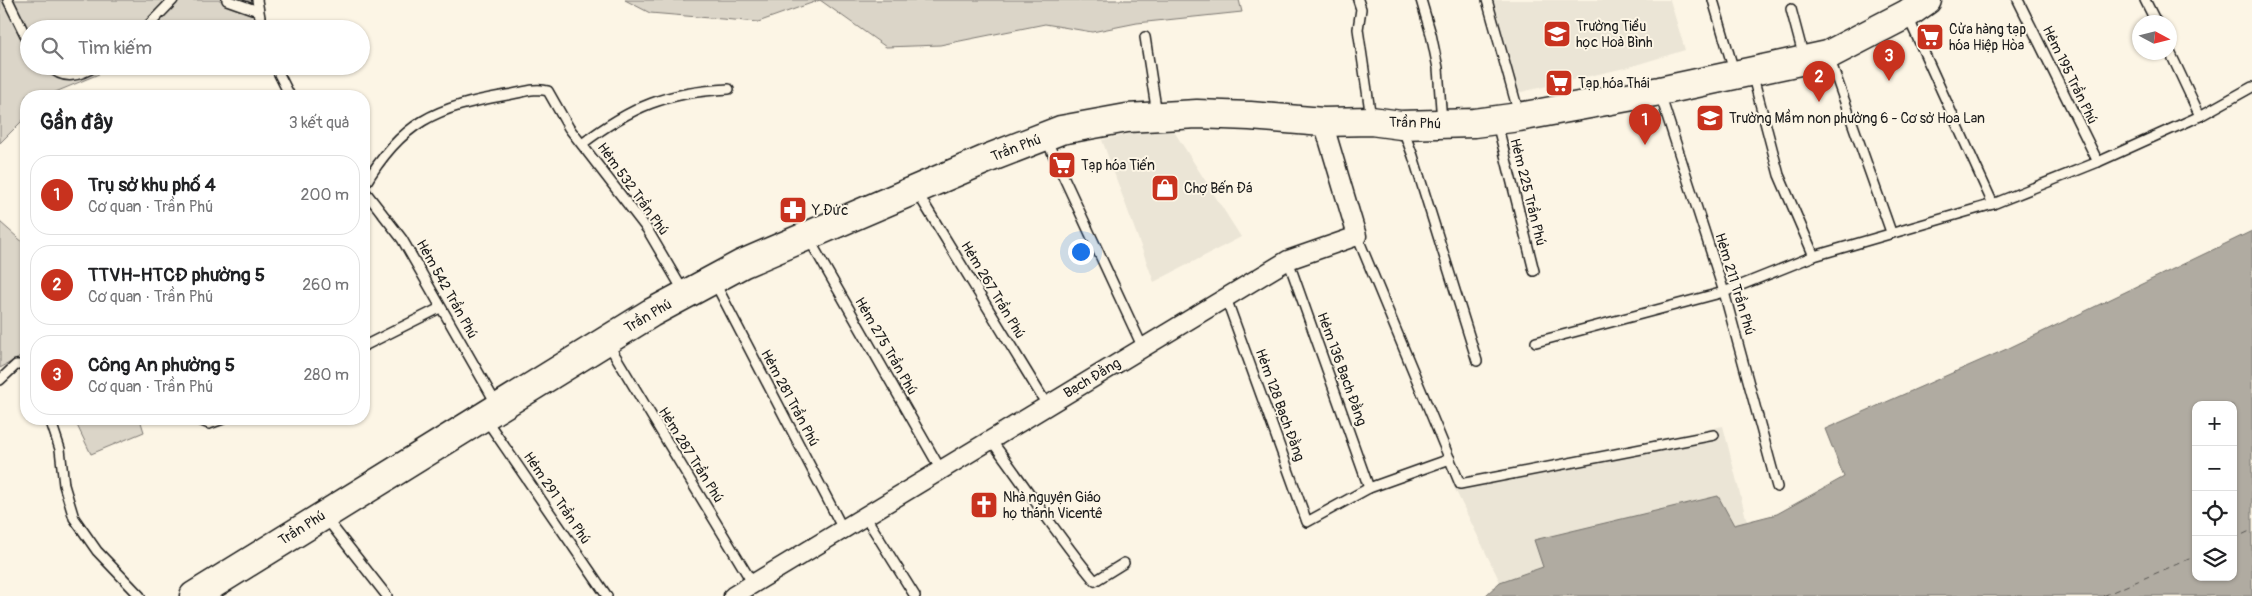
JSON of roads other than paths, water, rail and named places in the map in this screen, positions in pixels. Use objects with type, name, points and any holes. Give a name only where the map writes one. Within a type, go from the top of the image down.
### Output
[{"type":"main road","name":"Trần Phú","points":[[194,596],[606,340],[742,264],[1061,130],[1127,118],[1197,114],[1322,122],[1371,120],[1401,125],[1442,125],[1508,118],[1660,91],[1816,58],[1917,7]]},
{"type":"street","points":[[1322,122],[1357,236]]},
{"type":"street","name":"Bạch Đằng","points":[[743,592],[990,439],[1288,260],[1357,236]]},
{"type":"lane","points":[[8,0],[20,24]]},
{"type":"lane","points":[[154,20],[173,0]]},
{"type":"lane","points":[[227,0],[258,11]]},
{"type":"lane","points":[[256,0],[260,20]]},
{"type":"lane","points":[[1358,0],[1361,9],[1358,29],[1371,120]]},
{"type":"lane","points":[[1421,0],[1438,68],[1442,125]]},
{"type":"lane","name":"Hẻm 225 Trần Phú","points":[[1487,0],[1534,271]]},
{"type":"lane","points":[[1713,0],[1743,72],[1779,175],[1814,256]]},
{"type":"lane","name":"Hẻm 195 Trần Phú","points":[[2018,0],[2098,162]]},
{"type":"lane","points":[[2145,0],[2152,15]]},
{"type":"lane","points":[[1917,7],[1993,204]]},
{"type":"lane","points":[[1791,9],[1816,58],[1891,232]]},
{"type":"lane","points":[[1144,37],[1157,117]]},
{"type":"lane","points":[[2174,60],[2200,116]]},
{"type":"lane","points":[[62,75],[69,77],[76,75]]},
{"type":"lane","points":[[280,75],[287,90]]},
{"type":"lane","points":[[1536,342],[1724,292],[1814,256],[1891,232],[1993,204],[2098,162],[2200,116],[2252,87]]},
{"type":"lane","name":"Hẻm 532 Trần Phú","points":[[370,175],[378,160],[393,143],[422,120],[452,108],[492,97],[540,88],[548,91],[569,128],[647,229],[685,295]]},
{"type":"lane","points":[[582,144],[618,118],[650,102],[677,94],[730,89]]},
{"type":"lane","name":"Hẻm 211 Trần Phú","points":[[1660,91],[1724,292],[1776,487]]},
{"type":"lane","points":[[1401,125],[1413,156],[1477,361]]},
{"type":"lane","points":[[1045,137],[1143,348]]},
{"type":"lane","name":"Hẻm 267 Trần Phú","points":[[916,190],[1047,405]]},
{"type":"lane","name":"Hẻm 542 Trần Phú","points":[[370,198],[402,239],[440,308],[491,412]]},
{"type":"lane","name":"Hẻm 275 Trần Phú","points":[[808,236],[941,470]]},
{"type":"lane","points":[[1357,236],[1460,484],[1714,436]]},
{"type":"lane","name":"Hẻm 136 Bạch Đằng","points":[[1288,260],[1369,488]]},
{"type":"lane","name":"Hẻm 281 Trần Phú","points":[[713,280],[843,529]]},
{"type":"lane","name":"Hẻm 128 Bạch Đằng","points":[[1226,298],[1307,522],[1369,488]]},
{"type":"lane","points":[[370,343],[440,308]]},
{"type":"lane","name":"Hẻm 287 Trần Phú","points":[[606,340],[743,592]]},
{"type":"lane","points":[[0,380],[16,365],[20,365]]},
{"type":"lane","name":"Hẻm 291 Trần Phú","points":[[491,412],[607,596]]},
{"type":"lane","points":[[52,425],[60,449],[67,503],[74,518],[97,551],[140,596]]},
{"type":"lane","points":[[990,439],[1029,490],[1066,547],[1095,581],[1124,563]]},
{"type":"lane","points":[[1369,488],[1450,459]]},
{"type":"lane","points":[[324,515],[387,596]]},
{"type":"lane","points":[[865,516],[915,596]]},
{"type":"place","name":"Trường Tiểu học Hoà Bình","points":[[1557,34]]},
{"type":"place","name":"Cửa hàng tạp hóa Hiệp Hòa","points":[[1930,37]]},
{"type":"place","name":"Công An phường 5","points":[[1889,81]]},
{"type":"place","name":"Tạp hóa Thái","points":[[1559,83]]},
{"type":"place","name":"TTVH-HTCĐ phường 5","points":[[1819,102]]},
{"type":"place","name":"Trường Mầm non phường 6 - Cơ sở Hoa Lan","points":[[1710,118]]},
{"type":"place","name":"Trụ sở khu phố 4","points":[[1645,145]]},
{"type":"place","name":"Tạp hóa Tiến","points":[[1062,165]]},
{"type":"place","name":"Chợ Bến Đá","points":[[1165,188]]},
{"type":"place","name":"Y Đức","points":[[793,210]]},
{"type":"place","name":"Nhà nguyện Giáo họ thánh Vicentê","points":[[984,505]]}]
